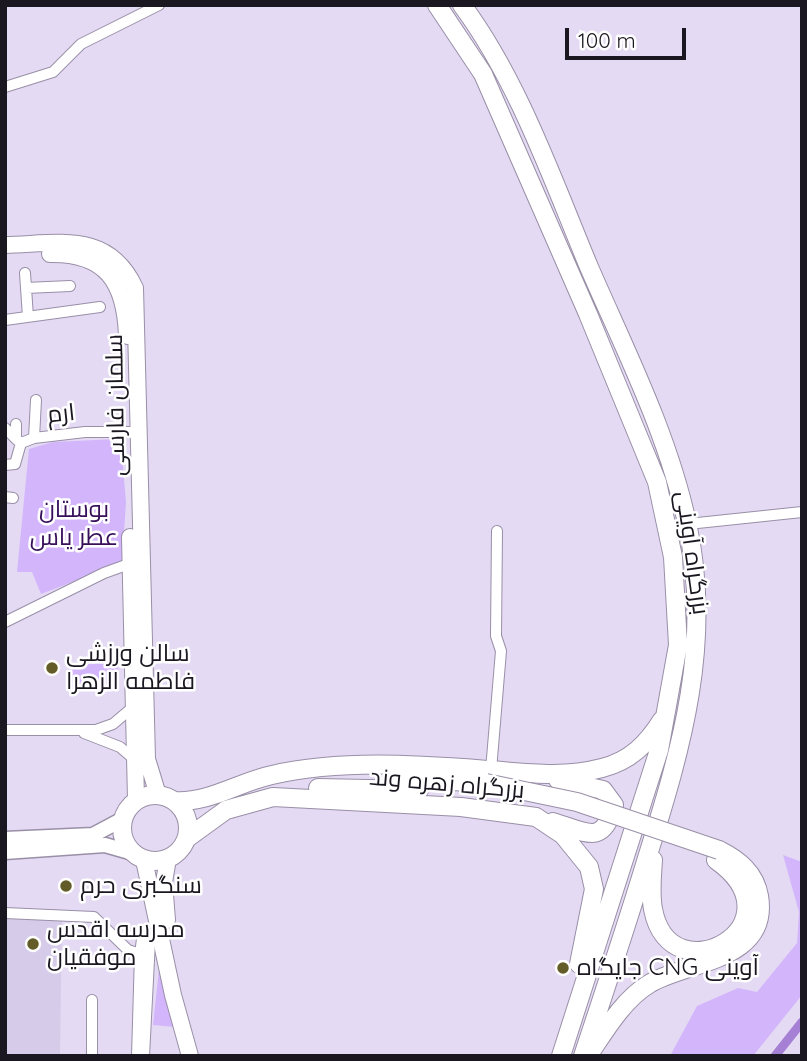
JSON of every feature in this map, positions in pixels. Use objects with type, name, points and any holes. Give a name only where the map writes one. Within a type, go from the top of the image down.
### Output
[{"type":"highway","name":"بزرگراه آوینی","points":[[437,5],[483,74],[589,314],[657,482],[666,516],[677,600],[678,645],[666,714],[635,833],[561,1056]]},
{"type":"highway","name":"بزرگراه آوینی","points":[[462,5],[497,62],[542,156],[655,421],[688,524],[698,598],[693,684],[681,752],[586,1056]]},
{"type":"highway","name":"بزرگراه زهره وند","points":[[186,839],[226,810],[310,788],[487,782],[583,772],[621,762],[646,743],[666,714]]},
{"type":"highway","name":"بزرگراه زهره وند","points":[[167,798],[199,800],[273,774],[487,782],[577,802],[717,855]]},
{"type":"highway","points":[[536,817],[593,834],[607,829],[614,805],[603,790],[538,775]]},
{"type":"highway","name":"بزرگراه زهره وند","points":[[274,797],[439,806],[536,817],[563,835],[589,867],[594,889],[592,912],[565,1022],[567,1037]]},
{"type":"highway","points":[[167,798],[188,821],[186,839],[182,847],[168,859],[139,856],[123,838],[123,819],[136,800],[167,798]]},
{"type":"highway","points":[[655,835],[653,909],[666,937],[691,951],[713,950],[725,945],[734,937],[745,916],[747,902],[743,888],[717,855]]},
{"type":"highway","points":[[586,1056],[624,1007],[649,984],[726,956],[747,939],[758,915],[756,885],[736,858],[717,855]]},
{"type":"main road","name":"سلمان فارسی","points":[[5,245],[77,243],[96,247],[113,256],[126,270],[135,288],[147,759],[167,798]]},
{"type":"main road","name":"سلمان فارسی","points":[[5,255],[70,254],[92,259],[112,279],[126,317],[136,800]]},
{"type":"main road","points":[[139,856],[190,1056]]},
{"type":"main road","points":[[168,859],[164,882],[165,908],[197,1056]]},
{"type":"street","points":[[5,87],[53,72],[80,44],[159,5]]},
{"type":"street","points":[[25,273],[28,317]]},
{"type":"street","points":[[26,289],[70,286]]},
{"type":"street","points":[[5,320],[100,307]]},
{"type":"street","name":"ارم","points":[[36,400],[34,438],[85,432],[130,432]]},
{"type":"street","points":[[5,465],[15,464],[18,441],[16,424]]},
{"type":"street","points":[[5,428],[18,441]]},
{"type":"street","points":[[18,441],[34,438]]},
{"type":"street","points":[[688,524],[802,512]]},
{"type":"street","points":[[487,782],[501,651],[496,636],[497,531]]},
{"type":"street","points":[[5,622],[104,573],[130,564]]},
{"type":"street","points":[[5,730],[80,732],[113,724],[133,707]]},
{"type":"street","points":[[80,732],[120,747],[135,760]]},
{"type":"street","points":[[5,839],[93,835],[123,819]]},
{"type":"street","points":[[5,852],[106,845],[139,856]]},
{"type":"street","points":[[5,913],[94,917],[128,950],[141,954]]},
{"type":"street","points":[[137,1056],[141,954],[146,940],[144,1056]]},
{"type":"street","points":[[92,1000],[92,1056]]},
{"type":"shaded area","points":[[5,918],[62,920],[60,1056],[5,1056]]},
{"type":"green space","name":"بوستان عطر یاس","points":[[117,439],[121,444],[126,502],[122,563],[41,594],[32,572],[17,572],[29,449],[53,442]]},
{"type":"green space","points":[[118,663],[119,687],[68,689],[68,665]]},
{"type":"green space","points":[[783,855],[802,862],[802,995],[753,1056],[670,1056],[697,1006],[738,988],[757,992],[797,943],[799,912]]},
{"type":"green space","points":[[160,960],[175,1027],[153,1025]]},
{"type":"waterway","points":[[775,1056],[802,1022]]},
{"type":"place","name":"سالن ورزشی فاطمه الزهرا","points":[[52,668]]},
{"type":"place","name":"سنگبری حرم","points":[[66,886]]},
{"type":"place","name":"مدرسه اقدس موفقیان","points":[[33,944]]},
{"type":"place","name":"جایگاه CNG آوینی","points":[[563,968]]}]
